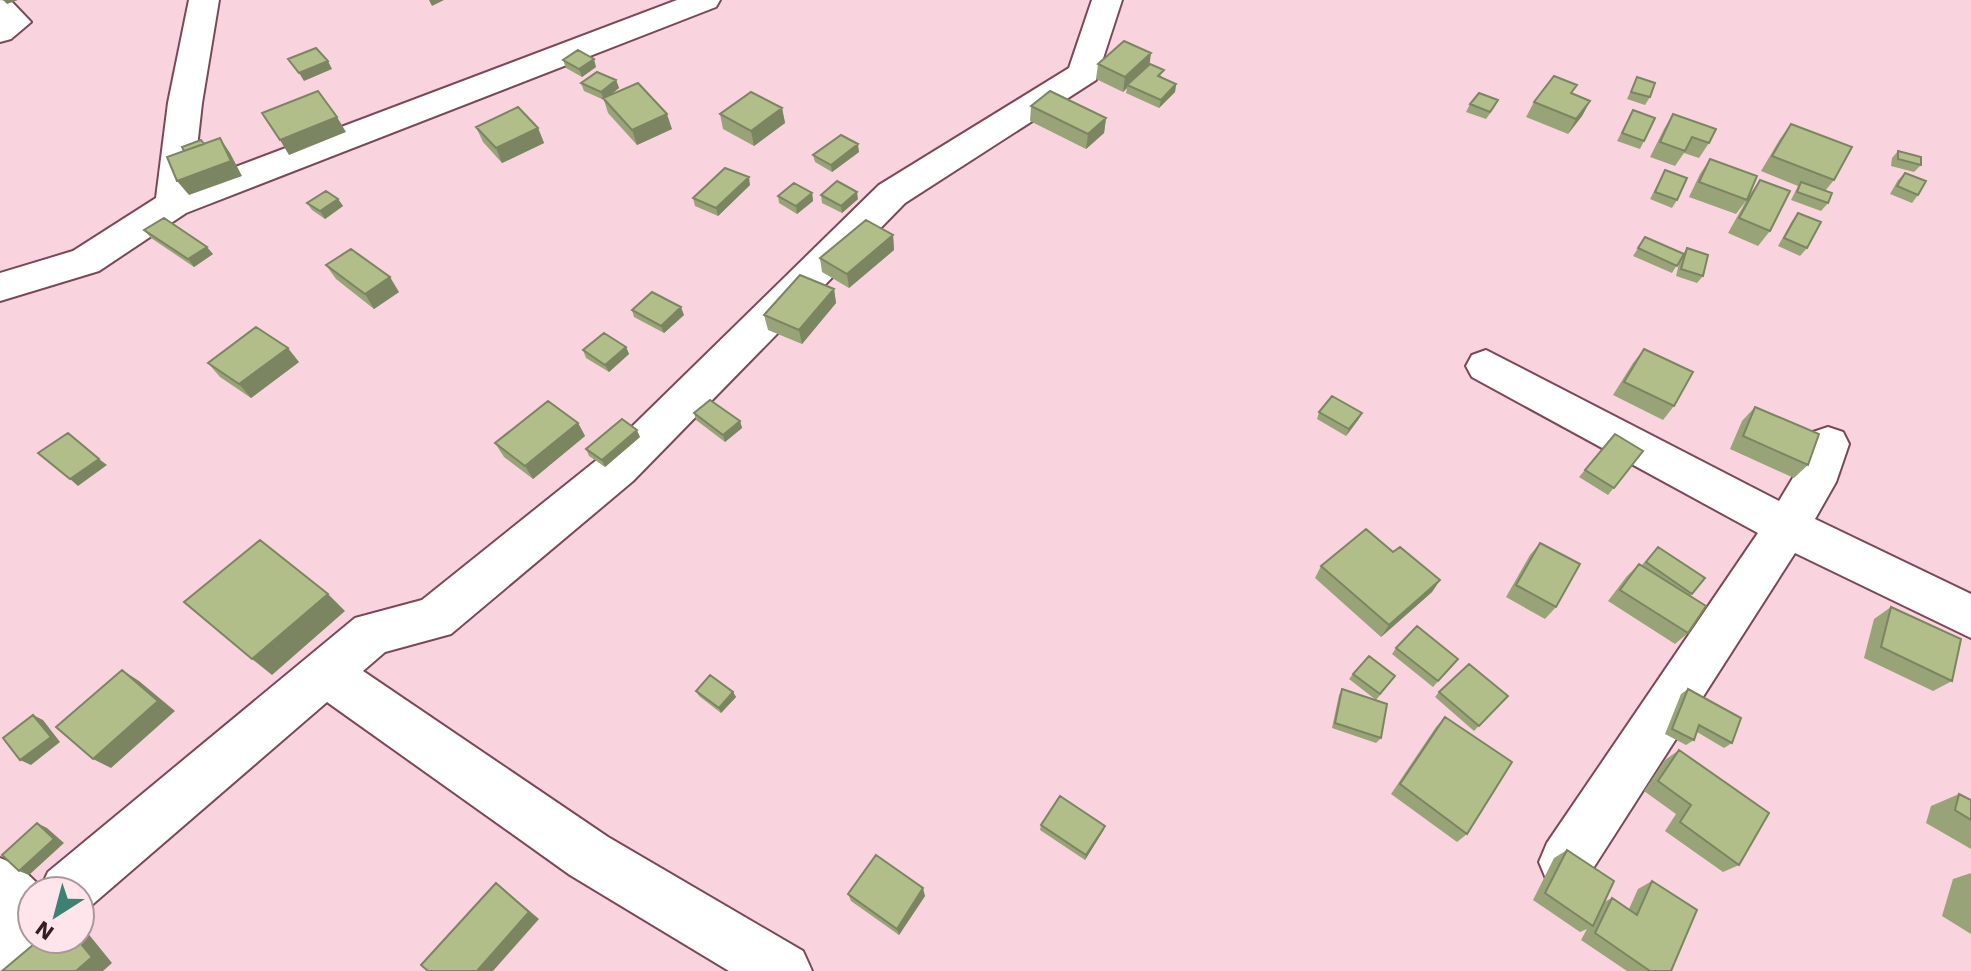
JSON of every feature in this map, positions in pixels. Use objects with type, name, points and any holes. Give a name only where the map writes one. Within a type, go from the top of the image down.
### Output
[{"type":"street","points":[[173,204],[185,103],[204,0]]},
{"type":"street","points":[[0,287],[86,261],[173,204],[705,0]]},
{"type":"street","points":[[86,875],[372,633],[434,619],[618,468],[892,194],[1084,73],[1107,0]]},
{"type":"street","points":[[0,8],[15,22],[0,32]]},
{"type":"street","points":[[1486,366],[1787,527],[1971,617]]},
{"type":"street","points":[[1566,862],[1787,527],[1814,482],[1828,444]]},
{"type":"street","points":[[325,673],[589,856],[783,971]]},
{"type":"street","points":[[0,885],[16,902]]},
{"type":"street","points":[[0,970],[16,945]]},
{"type":"building","points":[[1124,41],[1151,53],[1125,77],[1098,64]]},
{"type":"building","points":[[316,48],[328,61],[299,73],[288,59]]},
{"type":"building","points":[[578,50],[594,59],[579,69],[563,60]]},
{"type":"building","points":[[1150,64],[1164,70],[1158,76],[1176,84],[1161,100],[1127,85]]},
{"type":"building","points":[[597,72],[616,80],[601,92],[581,83]]},
{"type":"building","points":[[1554,76],[1577,85],[1571,93],[1590,101],[1576,119],[1534,102]]},
{"type":"building","points":[[1637,77],[1655,83],[1650,97],[1631,92]]},
{"type":"building","points":[[638,83],[667,114],[632,130],[603,98]]},
{"type":"building","points":[[318,91],[337,117],[280,140],[262,113]]},
{"type":"building","points":[[1050,91],[1106,118],[1088,134],[1031,106]]},
{"type":"building","points":[[751,92],[782,108],[751,131],[720,114]]},
{"type":"building","points":[[1479,93],[1498,100],[1490,112],[1470,104]]},
{"type":"building","points":[[518,107],[538,128],[496,148],[476,127]]},
{"type":"building","points":[[1633,110],[1655,118],[1644,141],[1622,133]]},
{"type":"building","points":[[1673,114],[1716,129],[1709,143],[1692,137],[1685,151],[1660,142]]},
{"type":"building","points":[[1791,124],[1852,147],[1834,180],[1772,156]]},
{"type":"building","points":[[841,135],[858,144],[831,165],[813,155]]},
{"type":"building","points":[[220,138],[231,161],[177,181],[167,157]]},
{"type":"building","points":[[201,140],[204,144],[184,151],[182,147]]},
{"type":"building","points":[[1898,151],[1921,157],[1921,165],[1898,159]]},
{"type":"building","points":[[1710,159],[1757,176],[1747,200],[1699,182]]},
{"type":"building","points":[[725,168],[749,177],[716,208],[693,198]]},
{"type":"building","points":[[1665,170],[1687,178],[1677,200],[1655,192]]},
{"type":"building","points":[[1905,173],[1926,181],[1918,195],[1897,186]]},
{"type":"building","points":[[1760,180],[1790,191],[1770,231],[1739,218]]},
{"type":"building","points":[[837,181],[857,192],[841,206],[821,195]]},
{"type":"building","points":[[1801,182],[1832,193],[1828,203],[1797,192]]},
{"type":"building","points":[[794,183],[812,193],[796,206],[778,196]]},
{"type":"building","points":[[326,191],[338,199],[320,211],[307,203]]},
{"type":"building","points":[[1798,213],[1821,222],[1807,248],[1784,238]]},
{"type":"building","points":[[164,218],[207,247],[188,259],[144,230]]},
{"type":"building","points":[[866,220],[893,235],[847,274],[820,258]]},
{"type":"building","points":[[1645,237],[1684,254],[1677,266],[1638,248]]},
{"type":"building","points":[[1687,248],[1708,255],[1703,276],[1681,269]]},
{"type":"building","points":[[351,249],[390,277],[365,294],[326,265]]},
{"type":"building","points":[[800,275],[834,289],[799,330],[764,315]]},
{"type":"building","points":[[652,292],[681,307],[661,326],[632,310]]},
{"type":"building","points":[[256,327],[288,348],[239,384],[208,363]]},
{"type":"building","points":[[604,333],[626,347],[605,365],[583,350]]},
{"type":"building","points":[[1644,349],[1693,372],[1674,406],[1624,382]]},
{"type":"building","points":[[1332,396],[1362,413],[1349,429],[1319,412]]},
{"type":"building","points":[[710,400],[740,421],[723,435],[694,413]]},
{"type":"building","points":[[548,401],[578,423],[525,466],[495,443]]},
{"type":"building","points":[[1755,407],[1819,434],[1808,465],[1743,436]]},
{"type":"building","points":[[622,419],[637,430],[602,460],[586,449]]},
{"type":"building","points":[[68,433],[99,459],[70,479],[38,453]]},
{"type":"building","points":[[1615,434],[1643,451],[1614,488],[1585,470]]},
{"type":"building","points":[[1366,529],[1393,552],[1400,547],[1440,580],[1389,625],[1321,566]]},
{"type":"building","points":[[260,540],[328,594],[252,659],[184,602]]},
{"type":"building","points":[[1540,543],[1580,564],[1556,607],[1516,585]]},
{"type":"building","points":[[1658,547],[1705,578],[1692,594],[1646,562]]},
{"type":"building","points":[[1639,564],[1706,606],[1688,633],[1620,590]]},
{"type":"building","points":[[1891,607],[1961,639],[1952,681],[1881,647]]},
{"type":"building","points":[[1417,626],[1458,659],[1438,681],[1396,648]]},
{"type":"building","points":[[1369,656],[1395,676],[1380,694],[1353,674]]},
{"type":"building","points":[[1469,664],[1508,696],[1479,726],[1439,692]]},
{"type":"building","points":[[122,670],[158,701],[93,759],[56,727]]},
{"type":"building","points":[[710,675],[733,692],[719,708],[696,691]]},
{"type":"building","points":[[1342,689],[1387,704],[1381,738],[1335,723]]},
{"type":"building","points":[[1688,689],[1741,718],[1732,743],[1699,725],[1694,740],[1672,729]]},
{"type":"building","points":[[33,715],[51,737],[20,760],[3,738]]},
{"type":"building","points":[[1445,717],[1512,762],[1467,834],[1400,784]]},
{"type":"building","points":[[1679,750],[1769,813],[1739,865],[1680,822],[1691,805],[1658,781]]},
{"type":"building","points":[[1959,794],[1971,800],[1971,820],[1955,810]]},
{"type":"building","points":[[1060,796],[1105,826],[1086,855],[1041,825]]},
{"type":"building","points":[[37,823],[54,839],[19,871],[2,855]]},
{"type":"building","points":[[1567,850],[1614,881],[1593,926],[1545,893]]},
{"type":"building","points":[[876,855],[923,888],[897,929],[848,894]]},
{"type":"building","points":[[1652,881],[1697,910],[1671,971],[1650,971],[1595,933],[1612,898],[1637,915]]},
{"type":"building","points":[[496,883],[529,912],[477,971],[428,971],[421,965]]},
{"type":"building","points":[[21,955],[92,957],[76,971],[2,971]]}]
